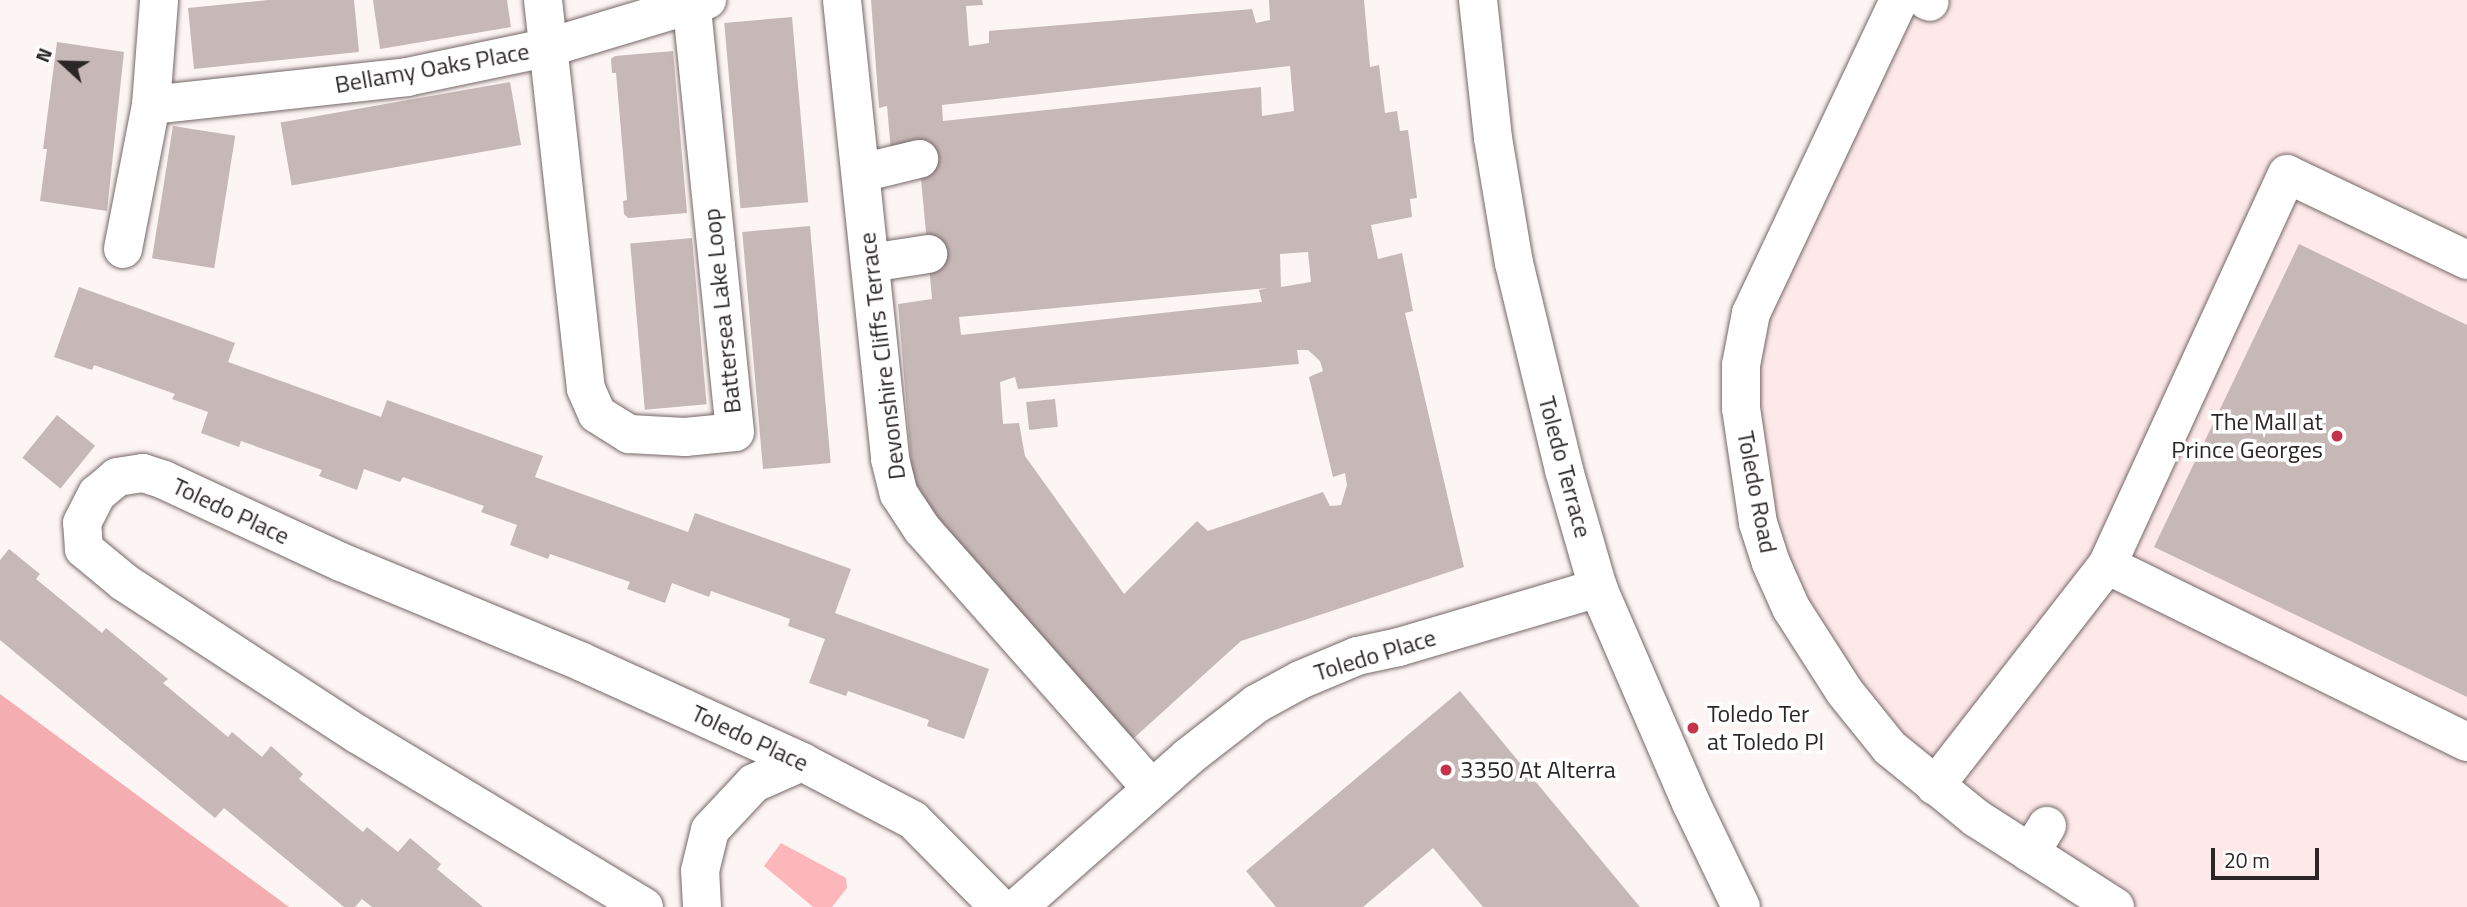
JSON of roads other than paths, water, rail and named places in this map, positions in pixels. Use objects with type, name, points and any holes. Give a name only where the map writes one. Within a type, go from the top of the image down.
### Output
[{"type":"street","points":[[123,249],[151,105],[159,0]]},
{"type":"street","name":"Battersea Lake Loop","points":[[543,0],[583,372],[597,414],[629,434],[685,437],[735,432],[699,3]]},
{"type":"street","name":"Devonshire Cliffs Terrace","points":[[842,0],[890,458],[899,494],[922,529],[1152,788]]},
{"type":"street","name":"Toledo Terrace","points":[[1478,0],[1493,138],[1514,263],[1564,470],[1598,588],[1710,815],[1741,907]]},
{"type":"street","name":"Toledo Road","points":[[1918,1],[1871,81],[1786,260],[1748,325],[1741,365],[1753,404],[1758,523],[1771,564],[1791,608],[1852,700],[1890,748],[1976,818],[2038,839],[2121,898]]},
{"type":"street","name":"Bellamy Oaks Place","points":[[151,105],[407,77],[550,47],[699,3]]},
{"type":"street","points":[[861,173],[919,159]]},
{"type":"street","points":[[1935,786],[2107,565],[2287,174],[2467,260]]},
{"type":"street","points":[[870,263],[928,254]]},
{"type":"street","name":"Toledo Place","points":[[644,907],[357,734],[124,582],[84,549],[82,523],[97,494],[117,477],[143,473],[164,480],[341,562],[582,662],[802,762],[861,790],[913,820],[999,907]]},
{"type":"street","points":[[2107,565],[2467,742]]},
{"type":"street","name":"Toledo Place","points":[[1018,907],[1152,788],[1255,705],[1329,666],[1598,588]]},
{"type":"street","points":[[702,907],[700,871],[710,830],[754,783],[802,762]]},
{"type":"place","name":"The Mall at Prince Georges","points":[[2337,436]]},
{"type":"place","name":"Toledo Ter at Toledo Pl","points":[[1693,728]]},
{"type":"place","name":"3350 At Alterra","points":[[1446,770]]}]
